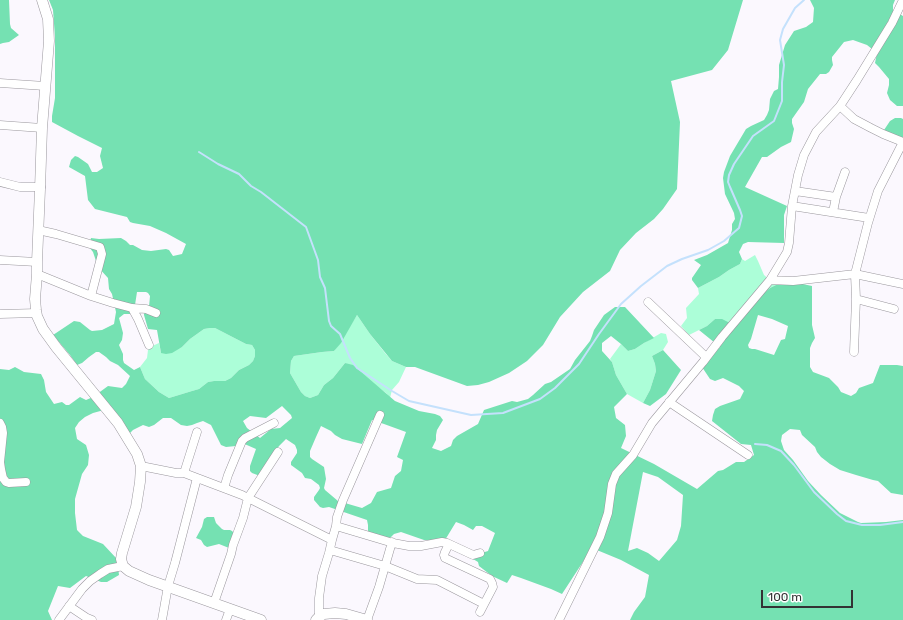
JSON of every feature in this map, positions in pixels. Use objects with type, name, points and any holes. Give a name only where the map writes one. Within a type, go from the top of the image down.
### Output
[{"type":"main road","points":[[42,0],[48,19],[49,41],[42,128],[35,299],[36,313],[43,329],[118,423],[137,454],[141,466],[140,482],[136,507],[122,553],[123,566],[129,571],[149,580],[261,620]]},
{"type":"main road","points":[[317,619],[324,614],[335,613],[346,614],[367,620]]},
{"type":"street","points":[[559,620],[600,536],[608,513],[612,484],[616,474],[633,455],[652,423],[770,280],[786,252],[789,243],[792,206],[798,175],[804,155],[816,132],[840,106],[892,23],[903,0]]},
{"type":"street","points":[[0,84],[45,86]]},
{"type":"street","points":[[840,106],[854,118],[871,128],[903,142],[878,192],[869,218],[855,274],[856,299],[854,352]]},
{"type":"street","points":[[0,125],[42,128]]},
{"type":"street","points":[[833,212],[836,197],[846,172]]},
{"type":"street","points":[[0,182],[20,187],[40,187]]},
{"type":"street","points":[[795,191],[836,197]]},
{"type":"street","points":[[792,206],[869,218]]},
{"type":"street","points":[[38,230],[100,247],[102,254],[90,296]]},
{"type":"street","points":[[0,260],[37,262]]},
{"type":"street","points":[[37,274],[90,296],[132,308],[146,309],[156,313]]},
{"type":"street","points":[[770,280],[792,281],[855,274],[903,284]]},
{"type":"street","points":[[856,299],[894,309]]},
{"type":"street","points":[[648,302],[706,357]]},
{"type":"street","points":[[132,308],[149,345]]},
{"type":"street","points":[[0,314],[36,313]]},
{"type":"street","points":[[669,402],[748,455]]},
{"type":"street","points":[[317,619],[322,576],[343,500],[380,415]]},
{"type":"street","points":[[0,423],[3,434],[0,462],[3,478],[9,483],[26,482]]},
{"type":"street","points":[[224,488],[242,441],[274,423]]},
{"type":"street","points":[[184,473],[197,432]]},
{"type":"street","points":[[214,603],[243,518],[248,498],[278,452]]},
{"type":"street","points":[[141,466],[176,473],[184,473],[224,488],[242,495],[332,540]]},
{"type":"street","points":[[162,620],[168,586],[197,478]]},
{"type":"street","points":[[336,526],[409,546],[421,546],[442,542],[473,556],[480,553]]},
{"type":"street","points":[[367,620],[379,587],[392,542]]},
{"type":"street","points":[[449,544],[444,555],[445,558],[490,579],[492,582],[493,587],[480,612]]},
{"type":"street","points":[[330,550],[385,566],[417,579],[437,580],[484,604]]},
{"type":"street","points":[[59,620],[82,589],[90,582],[108,569],[123,566]]},
{"type":"street","points":[[69,606],[92,620]]},
{"type":"street","points":[[226,620],[230,609]]},
{"type":"green space","points":[[0,0],[9,0],[11,28],[19,35],[9,42],[0,44]]},
{"type":"green space","points":[[49,0],[743,0],[728,50],[712,70],[671,81],[680,122],[677,189],[654,219],[636,233],[620,250],[610,271],[583,292],[560,317],[543,345],[527,361],[509,373],[489,382],[467,386],[415,367],[406,367],[392,361],[357,315],[341,343],[334,351],[294,356],[291,361],[290,373],[301,392],[310,398],[318,395],[324,385],[333,378],[345,363],[353,365],[395,401],[419,411],[440,416],[443,420],[437,430],[436,440],[432,448],[441,451],[451,446],[453,440],[457,436],[478,424],[484,410],[512,401],[517,402],[528,399],[545,384],[551,382],[570,369],[590,341],[594,330],[604,315],[615,307],[625,307],[654,338],[635,349],[628,351],[611,336],[602,343],[602,351],[612,362],[616,375],[627,394],[614,407],[616,418],[625,425],[626,436],[621,448],[654,464],[697,489],[718,471],[723,470],[736,462],[744,462],[754,455],[751,445],[741,444],[712,421],[715,409],[740,399],[744,391],[739,386],[723,378],[715,381],[710,379],[702,367],[720,347],[699,330],[707,326],[715,319],[722,319],[734,325],[764,293],[776,285],[798,283],[812,286],[812,325],[815,338],[810,348],[810,367],[813,372],[829,378],[841,392],[851,396],[856,393],[859,388],[873,383],[880,365],[903,366],[903,495],[891,493],[878,481],[840,470],[830,464],[821,457],[815,447],[802,435],[800,430],[790,429],[782,435],[781,441],[784,450],[808,481],[840,513],[861,523],[903,520],[903,620],[630,620],[645,597],[649,575],[621,560],[592,548],[562,594],[512,575],[507,583],[492,576],[479,566],[478,562],[473,559],[472,556],[488,551],[495,533],[482,526],[476,526],[473,530],[456,522],[445,540],[424,540],[401,532],[394,534],[390,538],[368,532],[367,520],[329,507],[320,507],[314,500],[314,497],[320,488],[319,485],[311,479],[305,478],[302,473],[291,465],[297,450],[295,445],[286,439],[279,446],[260,476],[250,471],[250,466],[256,449],[240,442],[236,446],[226,447],[221,445],[211,425],[203,421],[187,426],[181,425],[171,418],[163,418],[149,427],[143,425],[133,430],[128,435],[104,410],[85,417],[75,428],[77,439],[86,445],[89,455],[88,465],[82,474],[75,499],[75,513],[77,530],[83,536],[103,544],[117,559],[119,575],[107,582],[101,582],[86,576],[70,588],[58,586],[48,611],[52,620],[0,620],[0,369],[9,370],[15,367],[24,372],[41,374],[44,380],[46,392],[54,404],[62,402],[69,405],[80,397],[86,400],[93,397],[108,386],[122,388],[130,376],[118,365],[110,361],[99,352],[96,352],[77,365],[53,335],[74,321],[80,322],[92,331],[102,330],[114,324],[116,312],[112,294],[109,289],[108,278],[98,267],[93,252],[89,247],[91,238],[121,238],[130,245],[142,250],[151,251],[166,249],[169,250],[173,256],[182,254],[186,244],[150,226],[130,222],[127,217],[95,209],[88,200],[85,176],[69,167],[71,160],[75,156],[88,164],[92,172],[97,172],[103,168],[100,156],[102,148],[52,122],[55,98],[55,37],[53,10]],"holes":[[[137,292],[148,293],[150,296],[149,307],[144,315],[148,329],[157,330],[161,353],[172,353],[204,329],[215,328],[246,344],[252,345],[255,350],[253,361],[225,381],[208,382],[199,389],[169,398],[159,392],[145,379],[140,367],[134,370],[124,363],[123,354],[119,345],[122,340],[123,333],[119,318],[124,314],[130,314],[135,305]],[[758,315],[788,326],[785,339],[781,340],[774,355],[749,348],[748,345]],[[282,406],[292,418],[280,428],[271,429],[260,438],[247,428],[243,421],[250,416],[266,418]],[[372,420],[406,432],[397,457],[403,460],[401,471],[395,476],[391,488],[377,492],[371,503],[362,508],[338,501],[325,490],[326,479],[324,467],[310,457],[310,451],[321,426],[342,439],[362,444]],[[643,472],[658,477],[683,495],[681,526],[677,540],[659,561],[648,553],[637,548],[628,551]]]},
{"type":"green space","points":[[810,0],[895,0],[893,10],[903,16],[903,106],[897,106],[890,100],[887,93],[889,79],[875,63],[877,53],[867,45],[853,40],[844,42],[832,57],[833,65],[829,72],[826,74],[820,74],[808,89],[804,102],[792,119],[794,129],[791,142],[767,157],[762,157],[745,187],[787,206],[784,215],[784,243],[748,242],[743,244],[739,252],[742,259],[740,264],[698,288],[692,278],[701,265],[694,260],[707,255],[728,243],[732,230],[732,224],[735,219],[734,213],[725,194],[723,178],[730,156],[746,129],[764,120],[767,115],[770,99],[774,91],[778,89],[779,65],[785,45],[794,31],[806,27],[813,22],[814,8]]},
{"type":"green space","points":[[895,118],[903,119],[903,146],[884,130],[890,121]]},
{"type":"green space","points":[[755,255],[764,275],[776,285],[770,288],[734,325],[715,319],[707,326],[689,335],[681,326],[687,318],[686,308],[699,294],[698,288],[740,264],[742,259],[745,261]]},
{"type":"green space","points":[[357,315],[392,361],[406,367],[399,382],[392,390],[390,398],[386,393],[345,363],[333,378],[324,385],[318,395],[310,398],[305,396],[290,373],[291,361],[294,356],[334,351]]},
{"type":"green space","points":[[215,328],[246,344],[252,345],[255,350],[253,361],[225,381],[208,382],[199,389],[169,398],[159,392],[145,379],[140,367],[147,358],[150,347],[159,343],[161,353],[182,347],[204,329]]},
{"type":"green space","points":[[661,333],[666,334],[668,342],[663,350],[652,356],[656,371],[650,390],[643,403],[627,394],[616,375],[610,359],[621,344],[628,351],[635,349]]},
{"type":"green space","points":[[663,350],[681,370],[666,394],[650,406],[643,403],[650,390],[656,371],[652,356]]},
{"type":"green space","points":[[207,517],[214,517],[216,523],[222,529],[230,530],[235,534],[229,548],[219,544],[207,547],[201,540],[196,538],[202,527],[204,519]]},
{"type":"waterway","points":[[199,152],[218,164],[239,174],[251,186],[306,227],[318,260],[320,277],[325,288],[329,321],[331,326],[340,334],[350,358],[357,368],[409,401],[471,415],[503,413],[540,399],[555,388],[579,364],[621,304],[641,286],[667,266],[708,250],[724,241],[739,228],[742,216],[728,182],[729,175],[734,164],[753,136],[774,121],[782,101],[784,65],[780,40],[783,29],[795,8],[804,0]]},
{"type":"waterway","points":[[755,444],[767,445],[781,451],[794,465],[814,492],[846,521],[862,525],[880,525],[903,522]]}]
